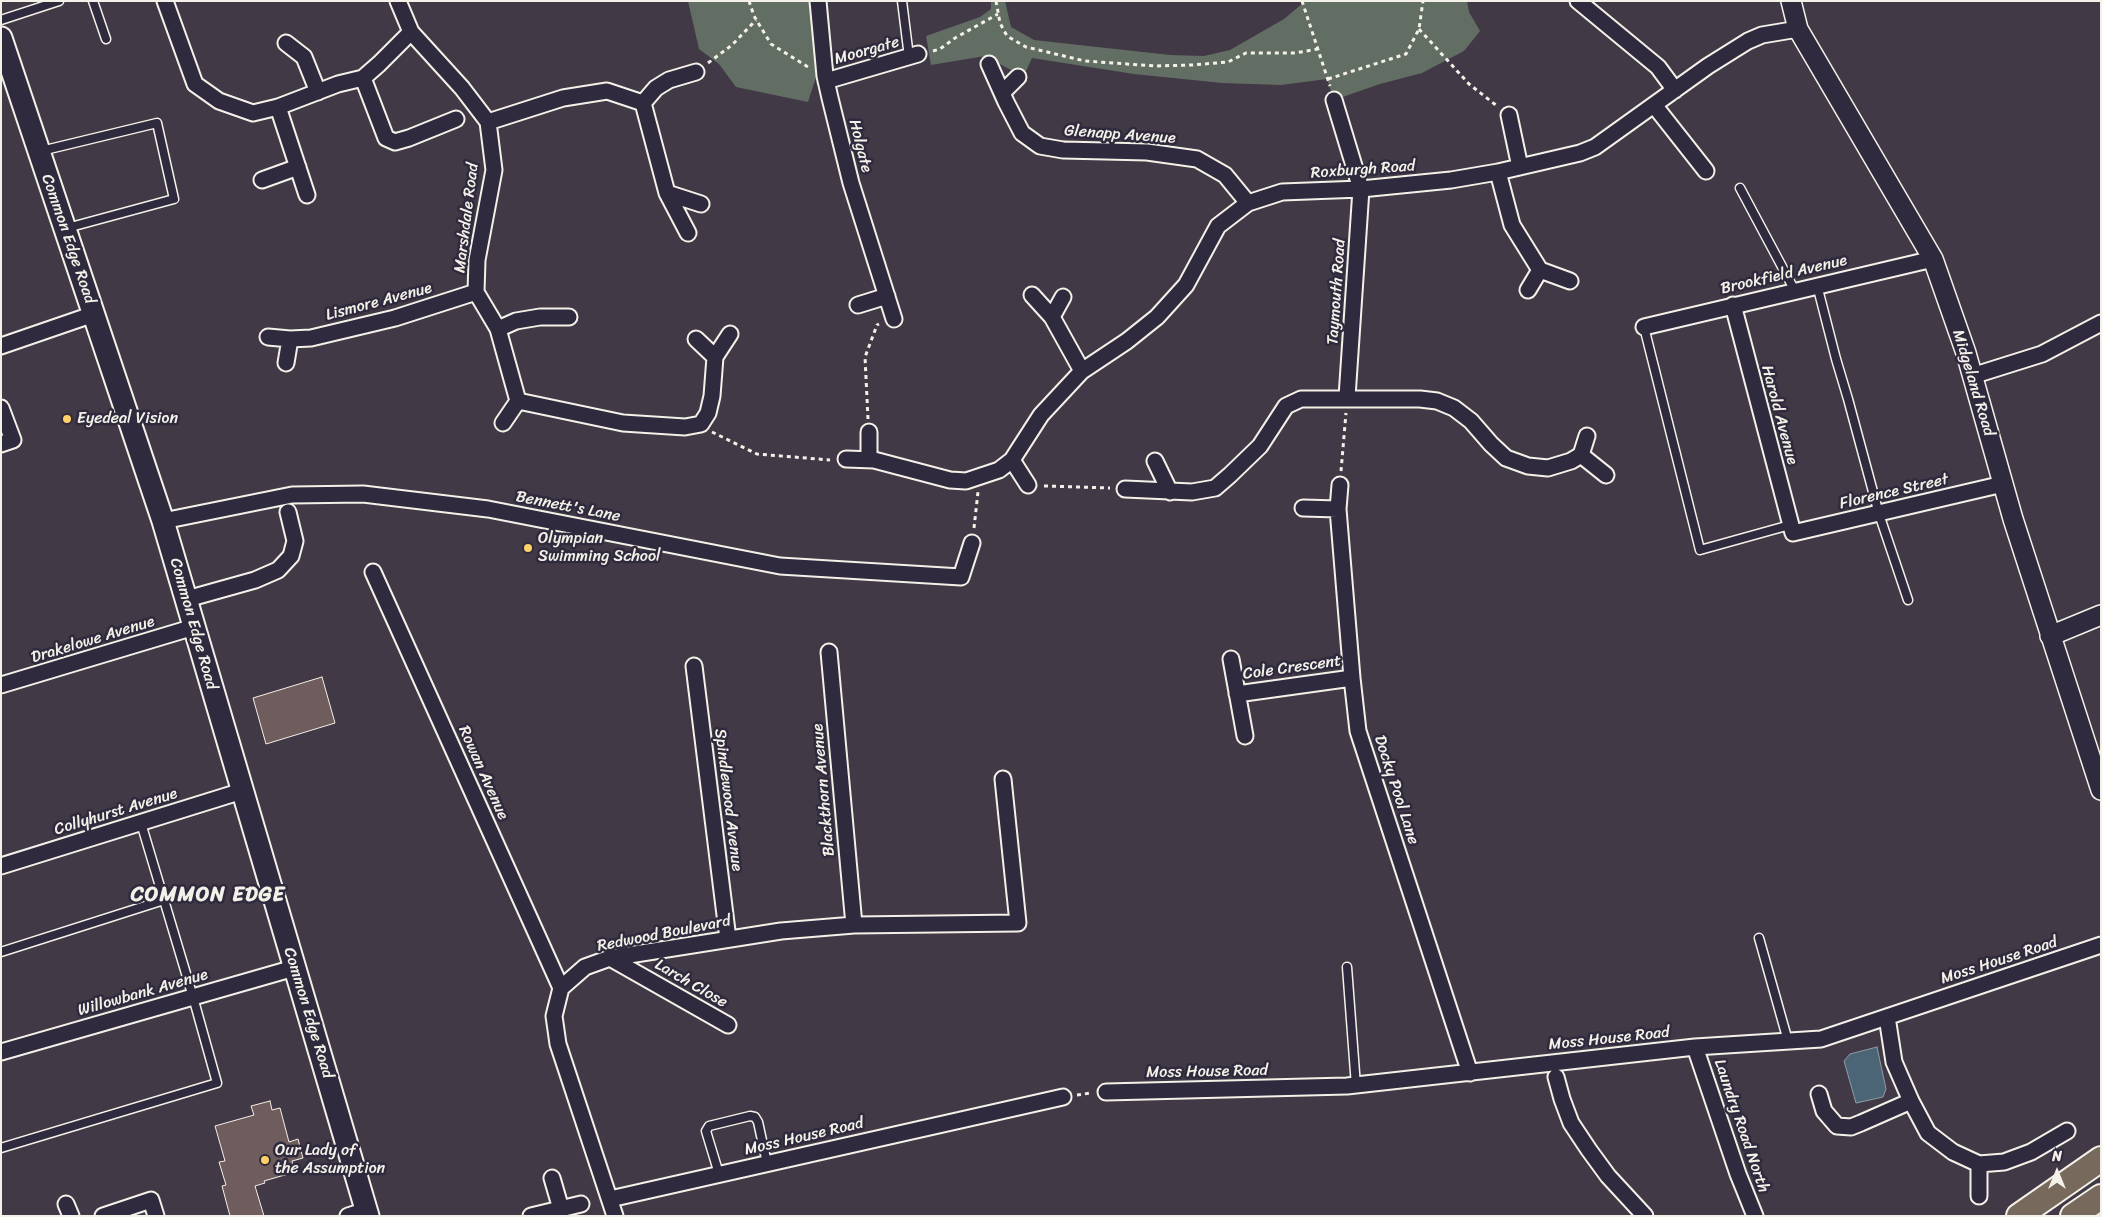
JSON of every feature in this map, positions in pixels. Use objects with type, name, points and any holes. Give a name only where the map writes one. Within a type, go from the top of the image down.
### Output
[{"type":"main road","name":"Common Edge Road","points":[[1,38],[7,78],[39,151],[66,228],[187,599],[294,968],[361,1214]]},
{"type":"main road","points":[[2019,1216],[2101,1159]]},
{"type":"main road","points":[[2073,1216],[2101,1197]]},
{"type":"street","points":[[165,1],[195,84],[219,101],[253,113],[278,107],[363,78],[380,64],[410,32]]},
{"type":"street","points":[[398,1],[410,32],[462,88],[488,122],[563,98],[607,90],[643,103]]},
{"type":"street","name":"Holgate","points":[[818,1],[825,78],[851,183],[894,319]]},
{"type":"street","points":[[1578,1],[1658,67],[1675,90]]},
{"type":"street","name":"Midgeland Road","points":[[1791,1],[1798,30],[1933,259],[1966,353],[2003,484],[2050,636],[2101,790]]},
{"type":"street","name":"Roxburgh Road","points":[[846,459],[869,459],[950,480],[966,481],[999,470],[1012,460],[1041,415],[1082,371],[1127,341],[1157,317],[1186,285],[1218,226],[1248,203],[1282,192],[1361,190],[1451,180],[1520,168],[1580,153],[1595,147],[1708,66],[1748,41],[1762,35],[1798,30]]},
{"type":"street","points":[[286,43],[304,57],[318,92]]},
{"type":"street","name":"Moorgate","points":[[825,78],[913,56]]},
{"type":"street","name":"Glenapp Avenue","points":[[989,64],[1022,133],[1040,146],[1062,150],[1147,152],[1197,159],[1225,175],[1248,203]]},
{"type":"street","points":[[643,103],[656,88],[669,80],[696,72]]},
{"type":"street","points":[[1002,93],[1018,77]]},
{"type":"street","points":[[363,78],[380,127],[386,138],[390,140],[395,142],[409,138],[456,119]]},
{"type":"street","points":[[1334,100],[1361,190]]},
{"type":"street","points":[[643,103],[667,193],[688,233]]},
{"type":"street","points":[[1654,105],[1706,171]]},
{"type":"street","points":[[278,107],[308,195]]},
{"type":"street","points":[[1509,115],[1520,168]]},
{"type":"street","name":"Marshdale Road","points":[[488,122],[494,170],[477,260],[476,292],[498,329],[518,401]]},
{"type":"street","points":[[262,180],[298,168]]},
{"type":"street","points":[[1498,172],[1512,225],[1540,270],[1570,281]]},
{"type":"street","name":"Taymouth Road","points":[[1347,397],[1361,190]]},
{"type":"street","points":[[667,193],[700,204]]},
{"type":"street","name":"Brookfield Avenue","points":[[1644,328],[1933,259]]},
{"type":"street","points":[[1528,290],[1540,270]]},
{"type":"street","name":"Lismore Avenue","points":[[268,337],[311,338],[395,318],[476,292]]},
{"type":"street","points":[[858,305],[887,296]]},
{"type":"street","points":[[1032,296],[1052,317],[1082,371]]},
{"type":"street","points":[[1052,317],[1063,297]]},
{"type":"street","name":"Harold Avenue","points":[[1733,306],[1792,529]]},
{"type":"street","points":[[1,346],[94,314]]},
{"type":"street","points":[[498,329],[516,321],[540,317],[569,317]]},
{"type":"street","points":[[1972,376],[2042,354],[2101,323]]},
{"type":"street","points":[[503,423],[518,401],[623,424],[685,427],[701,424],[708,414],[712,396],[715,357],[730,334]]},
{"type":"street","points":[[286,363],[290,339]]},
{"type":"street","points":[[696,339],[715,357]]},
{"type":"street","points":[[1125,489],[1202,492],[1215,488],[1260,446],[1286,406],[1292,401],[1312,398],[1420,398],[1437,402],[1454,408],[1471,421],[1501,454],[1517,463],[1548,468],[1563,465],[1581,455],[1587,436]]},
{"type":"street","points":[[1,408],[13,440],[1,444]]},
{"type":"street","points":[[869,432],[869,459]]},
{"type":"street","points":[[1581,455],[1606,474]]},
{"type":"street","points":[[1012,460],[1028,485]]},
{"type":"street","points":[[1155,461],[1170,492]]},
{"type":"street","name":"Florence Street","points":[[1792,529],[1879,514],[2003,484]]},
{"type":"street","name":"Docky Pool Lane","points":[[1340,485],[1338,509],[1358,731],[1470,1073]]},
{"type":"street","name":"Bennett's Lane","points":[[163,521],[292,494],[363,494],[488,509],[780,566],[961,577],[972,543]]},
{"type":"street","points":[[1303,508],[1338,509]]},
{"type":"street","points":[[187,599],[255,580],[278,570],[292,556],[295,541],[288,512]]},
{"type":"street","name":"Rowan Avenue","points":[[373,572],[561,988]]},
{"type":"street","points":[[2050,636],[2101,615]]},
{"type":"street","name":"Drakelowe Avenue","points":[[1,686],[194,627]]},
{"type":"street","name":"Blackthorn Avenue","points":[[829,652],[854,925]]},
{"type":"street","name":"Cole Crescent","points":[[1231,659],[1245,736]]},
{"type":"street","name":"Spindlewood Avenue","points":[[694,666],[728,939]]},
{"type":"street","name":"Cole Crescent","points":[[1237,694],[1352,678]]},
{"type":"street","name":"Redwood Boulevard","points":[[561,988],[585,968],[610,958],[780,931],[854,925],[1018,923],[1003,779]]},
{"type":"street","name":"Collyhurst Avenue","points":[[1,866],[242,791]]},
{"type":"street","name":"Moss House Road","points":[[1106,1092],[1356,1086],[1695,1047],[1821,1038],[2101,945]]},
{"type":"street","name":"Larch Close","points":[[610,958],[728,1025]]},
{"type":"street","name":"Willowbank Avenue","points":[[1,1052],[294,968]]},
{"type":"street","points":[[561,988],[554,1016],[558,1044],[615,1216]]},
{"type":"street","points":[[1887,1016],[1894,1062],[1911,1101],[1928,1133],[1953,1152],[1980,1164],[2004,1162],[2031,1152],[2067,1131]]},
{"type":"street","name":"Laundry Road North","points":[[1695,1047],[1738,1174],[1755,1216]]},
{"type":"street","points":[[1556,1077],[1571,1123],[1608,1176],[1645,1216]]},
{"type":"street","points":[[1819,1094],[1824,1111],[1837,1126],[1851,1127],[1911,1101]]},
{"type":"street","name":"Moss House Road","points":[[610,1198],[1063,1097]]},
{"type":"street","points":[[1979,1196],[1980,1164]]},
{"type":"street","points":[[552,1178],[561,1209]]},
{"type":"street","points":[[103,1216],[151,1200],[156,1216]]},
{"type":"street","points":[[531,1216],[581,1204]]},
{"type":"lane","points":[[1,20],[59,1]]},
{"type":"lane","points":[[93,1],[106,40]]},
{"type":"lane","points":[[902,1],[913,56]]},
{"type":"lane","points":[[39,151],[157,123],[174,199],[66,228]]},
{"type":"lane","points":[[1740,188],[1795,291]]},
{"type":"lane","points":[[1817,286],[1879,514],[1908,600]]},
{"type":"lane","points":[[1644,328],[1700,550],[1792,529]]},
{"type":"lane","points":[[1,1148],[217,1083],[140,823]]},
{"type":"lane","points":[[1,952],[164,900]]},
{"type":"lane","points":[[1759,938],[1788,1041]]},
{"type":"lane","points":[[1347,967],[1356,1086]]},
{"type":"lane","points":[[719,1174],[706,1131],[709,1126],[750,1116],[755,1117],[758,1122],[767,1163]]},
{"type":"path","points":[[749,1],[756,20],[772,44],[825,78]]},
{"type":"path","points":[[996,1],[1000,23],[1007,36],[1026,47],[1086,61],[1155,66],[1192,65],[1228,62],[1246,53],[1295,53],[1318,49]]},
{"type":"path","points":[[1302,1],[1334,100]]},
{"type":"path","points":[[1328,79],[1406,54],[1419,29],[1423,1]]},
{"type":"path","points":[[913,56],[940,49],[955,38],[998,14]]},
{"type":"path","points":[[696,72],[732,45],[756,20]]},
{"type":"path","points":[[1419,29],[1469,84],[1509,115]]},
{"type":"path","points":[[869,432],[865,357],[877,325],[894,319]]},
{"type":"path","points":[[1340,485],[1347,397]]},
{"type":"path","points":[[701,424],[715,435],[757,454],[833,460],[846,459]]},
{"type":"path","points":[[972,543],[980,476]]},
{"type":"path","points":[[1028,485],[1125,489]]},
{"type":"path","points":[[1063,1097],[1106,1092]]},
{"type":"green space","points":[[688,1],[810,1],[817,74],[808,102],[736,87],[719,64],[699,49]]},
{"type":"green space","points":[[991,1],[1005,1],[1011,27],[1034,40],[1170,55],[1204,56],[1230,50],[1284,19],[1303,3],[1302,1],[1467,1],[1469,12],[1480,31],[1464,51],[1422,73],[1380,84],[1334,100],[1327,79],[1281,85],[1222,83],[1134,74],[1032,58],[1026,71],[1011,70],[985,56],[931,65],[926,36],[980,17],[991,9]]},
{"type":"water","points":[[1877,1047],[1886,1089],[1883,1097],[1856,1103],[1844,1061],[1850,1054]]},
{"type":"building","points":[[322,677],[335,723],[266,744],[253,698]]},
{"type":"building","points":[[270,1101],[272,1110],[280,1108],[289,1142],[298,1139],[303,1158],[292,1161],[295,1172],[264,1181],[265,1183],[255,1186],[264,1216],[230,1216],[222,1186],[226,1185],[219,1162],[225,1161],[215,1126],[254,1115],[251,1106]]},
{"type":"place","name":"Eyedeal Vision","points":[[67,419]]},
{"type":"place","name":"Olympian Swimming School","points":[[528,548]]},
{"type":"place","name":"Our Lady of the Assumption","points":[[265,1160]]},
{"type":"district","name":"COMMON EDGE","points":[[208,896]]}]
